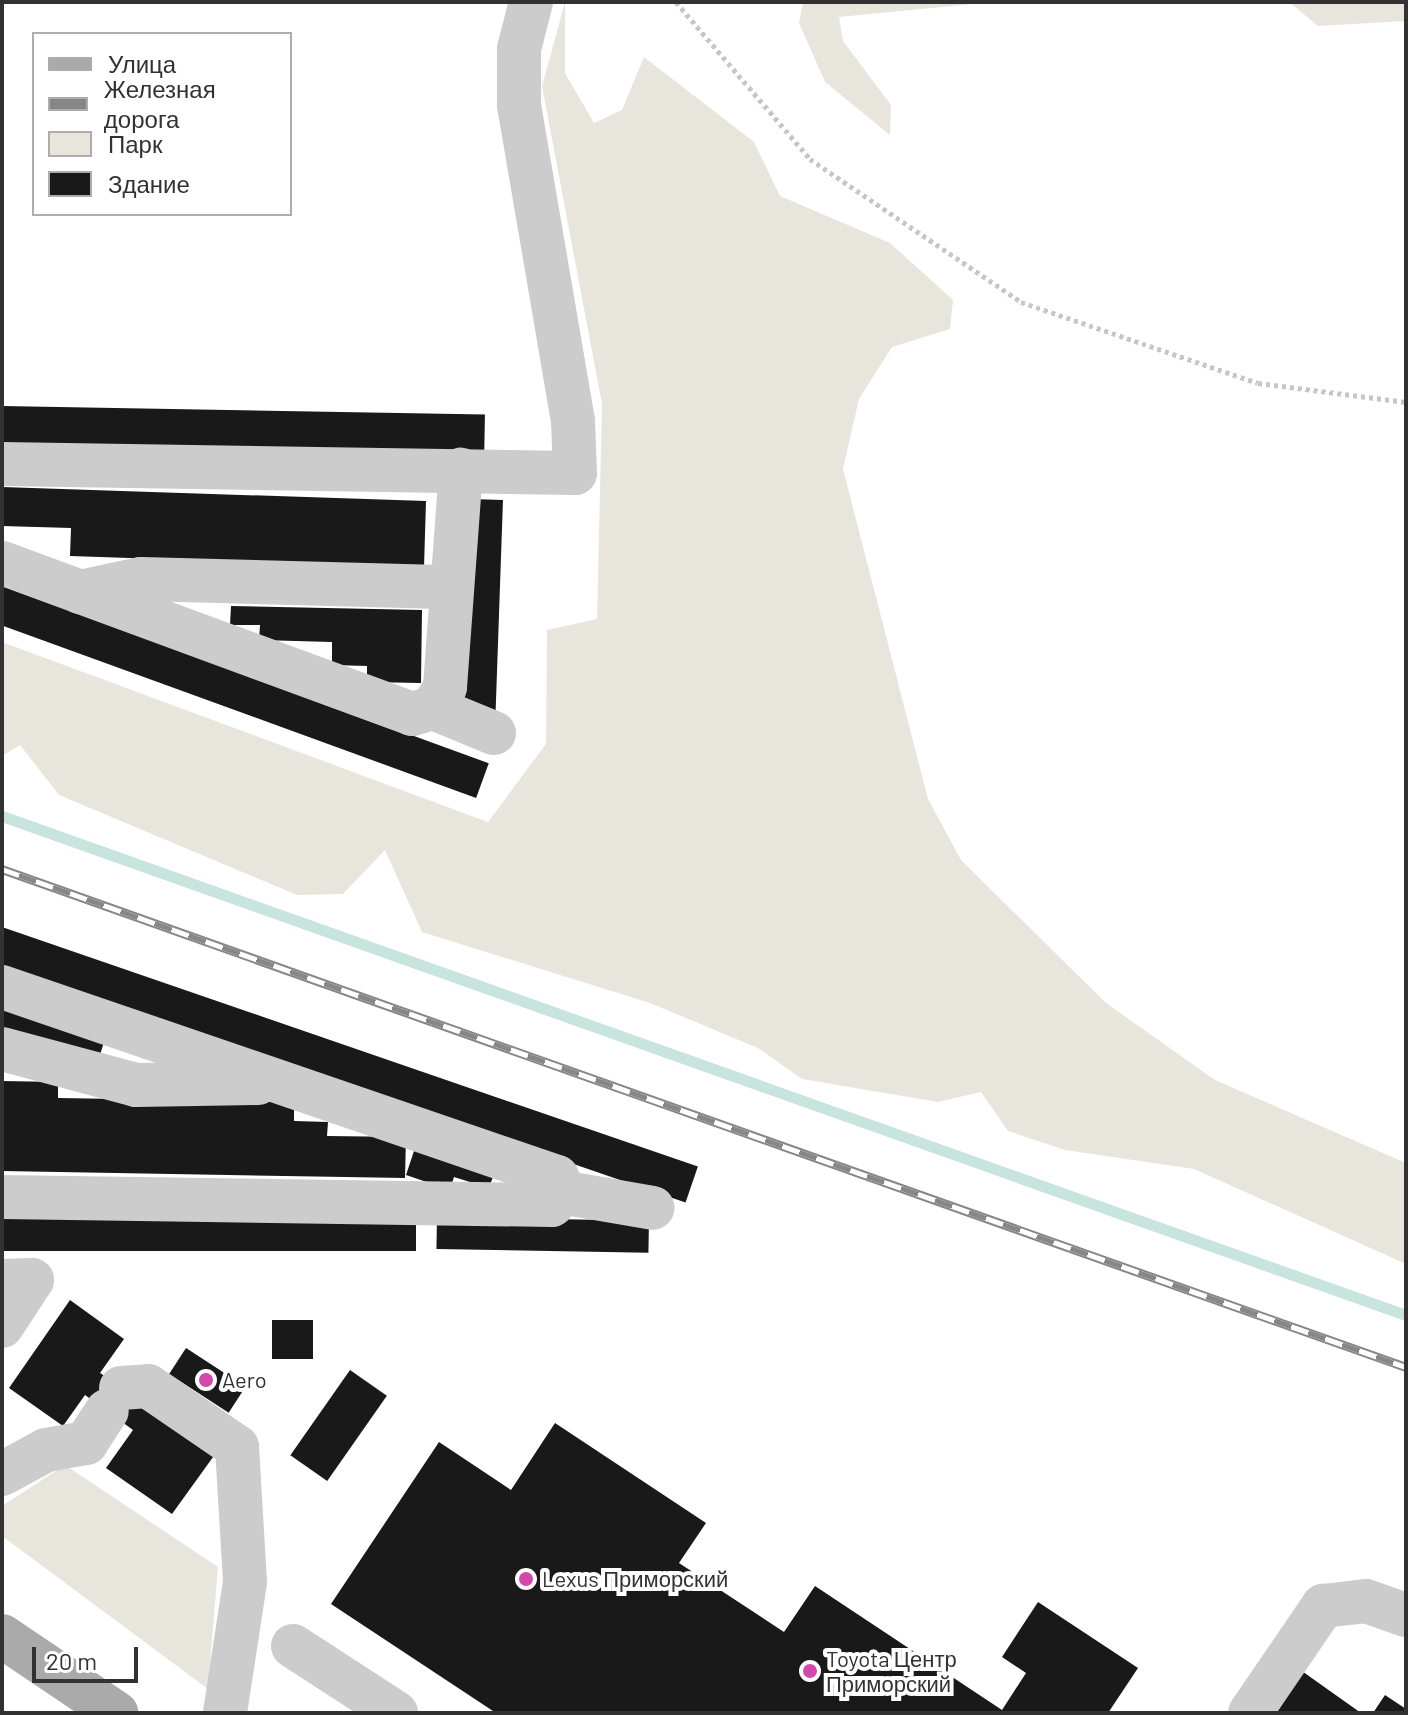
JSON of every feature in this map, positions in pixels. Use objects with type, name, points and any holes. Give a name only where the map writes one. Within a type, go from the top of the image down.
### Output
[{"type":"main road","points":[[2,1636],[116,1713]]},
{"type":"lane","points":[[2,464],[575,473],[573,421],[519,105],[519,49],[531,2]]},
{"type":"lane","points":[[433,708],[445,687],[461,470]]},
{"type":"lane","points":[[2,563],[412,714],[433,708],[494,733]]},
{"type":"lane","points":[[80,592],[141,579],[452,587]]},
{"type":"lane","points":[[2,987],[557,1177],[552,1205],[2,1197]]},
{"type":"lane","points":[[2,1049],[136,1085],[280,1082]]},
{"type":"lane","points":[[555,1191],[653,1208]]},
{"type":"lane","points":[[2,1281],[32,1280],[2,1326]]},
{"type":"lane","points":[[2,1474],[46,1450],[86,1443],[114,1400],[148,1386],[237,1447],[245,1582],[225,1713]]},
{"type":"lane","points":[[1250,1713],[1323,1606],[1386,1608]]},
{"type":"lane","points":[[293,1646],[396,1713]]},
{"type":"path","points":[[676,2],[810,159],[1021,302],[1258,383],[1406,402]]},
{"type":"green space","points":[[565,2],[565,73],[594,123],[622,110],[644,57],[754,142],[780,196],[890,243],[953,300],[950,329],[892,347],[859,399],[843,469],[928,799],[961,860],[1106,1003],[1215,1080],[1406,1163],[1406,1264],[1194,1169],[1065,1150],[1008,1131],[981,1092],[938,1102],[802,1079],[758,1048],[650,1003],[422,932],[385,850],[343,894],[297,895],[59,795],[20,745],[2,756],[2,642],[488,822],[546,744],[547,630],[597,619],[602,404],[542,86]]},
{"type":"green space","points":[[803,2],[993,2],[839,17],[843,41],[891,105],[890,135],[825,82],[799,23]]},
{"type":"green space","points":[[1289,2],[1406,2],[1406,21],[1318,26]]},
{"type":"green space","points":[[65,1465],[218,1567],[208,1689],[2,1536],[2,1506]]},
{"type":"building","points":[[2,406],[485,414],[484,453],[2,445]]},
{"type":"building","points":[[2,487],[426,501],[424,568],[70,556],[71,528],[2,526]]},
{"type":"building","points":[[471,499],[503,500],[496,713],[464,712]]},
{"type":"building","points":[[2,586],[489,763],[476,798],[2,625]]},
{"type":"building","points":[[231,606],[422,610],[421,683],[367,682],[367,666],[332,665],[332,642],[259,640],[260,625],[230,625]]},
{"type":"building","points":[[2,927],[698,1167],[686,1203],[2,967]]},
{"type":"building","points":[[2,997],[108,1031],[96,1068],[2,1038]]},
{"type":"building","points":[[2,1081],[58,1082],[58,1098],[294,1102],[294,1121],[328,1122],[327,1136],[406,1137],[405,1178],[2,1171]]},
{"type":"building","points":[[416,1145],[495,1171],[489,1188],[454,1177],[450,1190],[406,1175]]},
{"type":"building","points":[[2,1212],[416,1212],[416,1251],[2,1251]]},
{"type":"building","points":[[437,1217],[649,1221],[648,1253],[436,1249]]},
{"type":"building","points":[[70,1300],[124,1339],[100,1373],[221,1446],[172,1514],[106,1468],[133,1430],[85,1395],[63,1426],[9,1388]]},
{"type":"building","points":[[272,1320],[313,1320],[313,1359],[272,1359]]},
{"type":"building","name":"Aero","points":[[186,1348],[246,1387],[229,1413],[169,1374]]},
{"type":"building","points":[[350,1370],[387,1396],[327,1481],[290,1455]]},
{"type":"building","name":"Lexus Приморский","points":[[555,1423],[706,1523],[679,1563],[784,1632],[815,1586],[1002,1710],[1026,1673],[1002,1657],[1038,1602],[1138,1668],[1108,1713],[496,1713],[331,1604],[439,1442],[511,1490]]},
{"type":"building","points":[[1299,1669],[1361,1713],[1269,1713]]},
{"type":"building","points":[[1385,1695],[1406,1709],[1406,1713],[1373,1713]]},
{"type":"waterway","points":[[2,816],[1406,1315]]},
{"type":"railway","points":[[2,869],[1406,1367]]},
{"type":"place","name":"Aero","points":[[206,1380]]},
{"type":"place","name":"Lexus Приморский","points":[[526,1579]]},
{"type":"place","name":"Toyota Центр Приморский","points":[[810,1671]]}]
